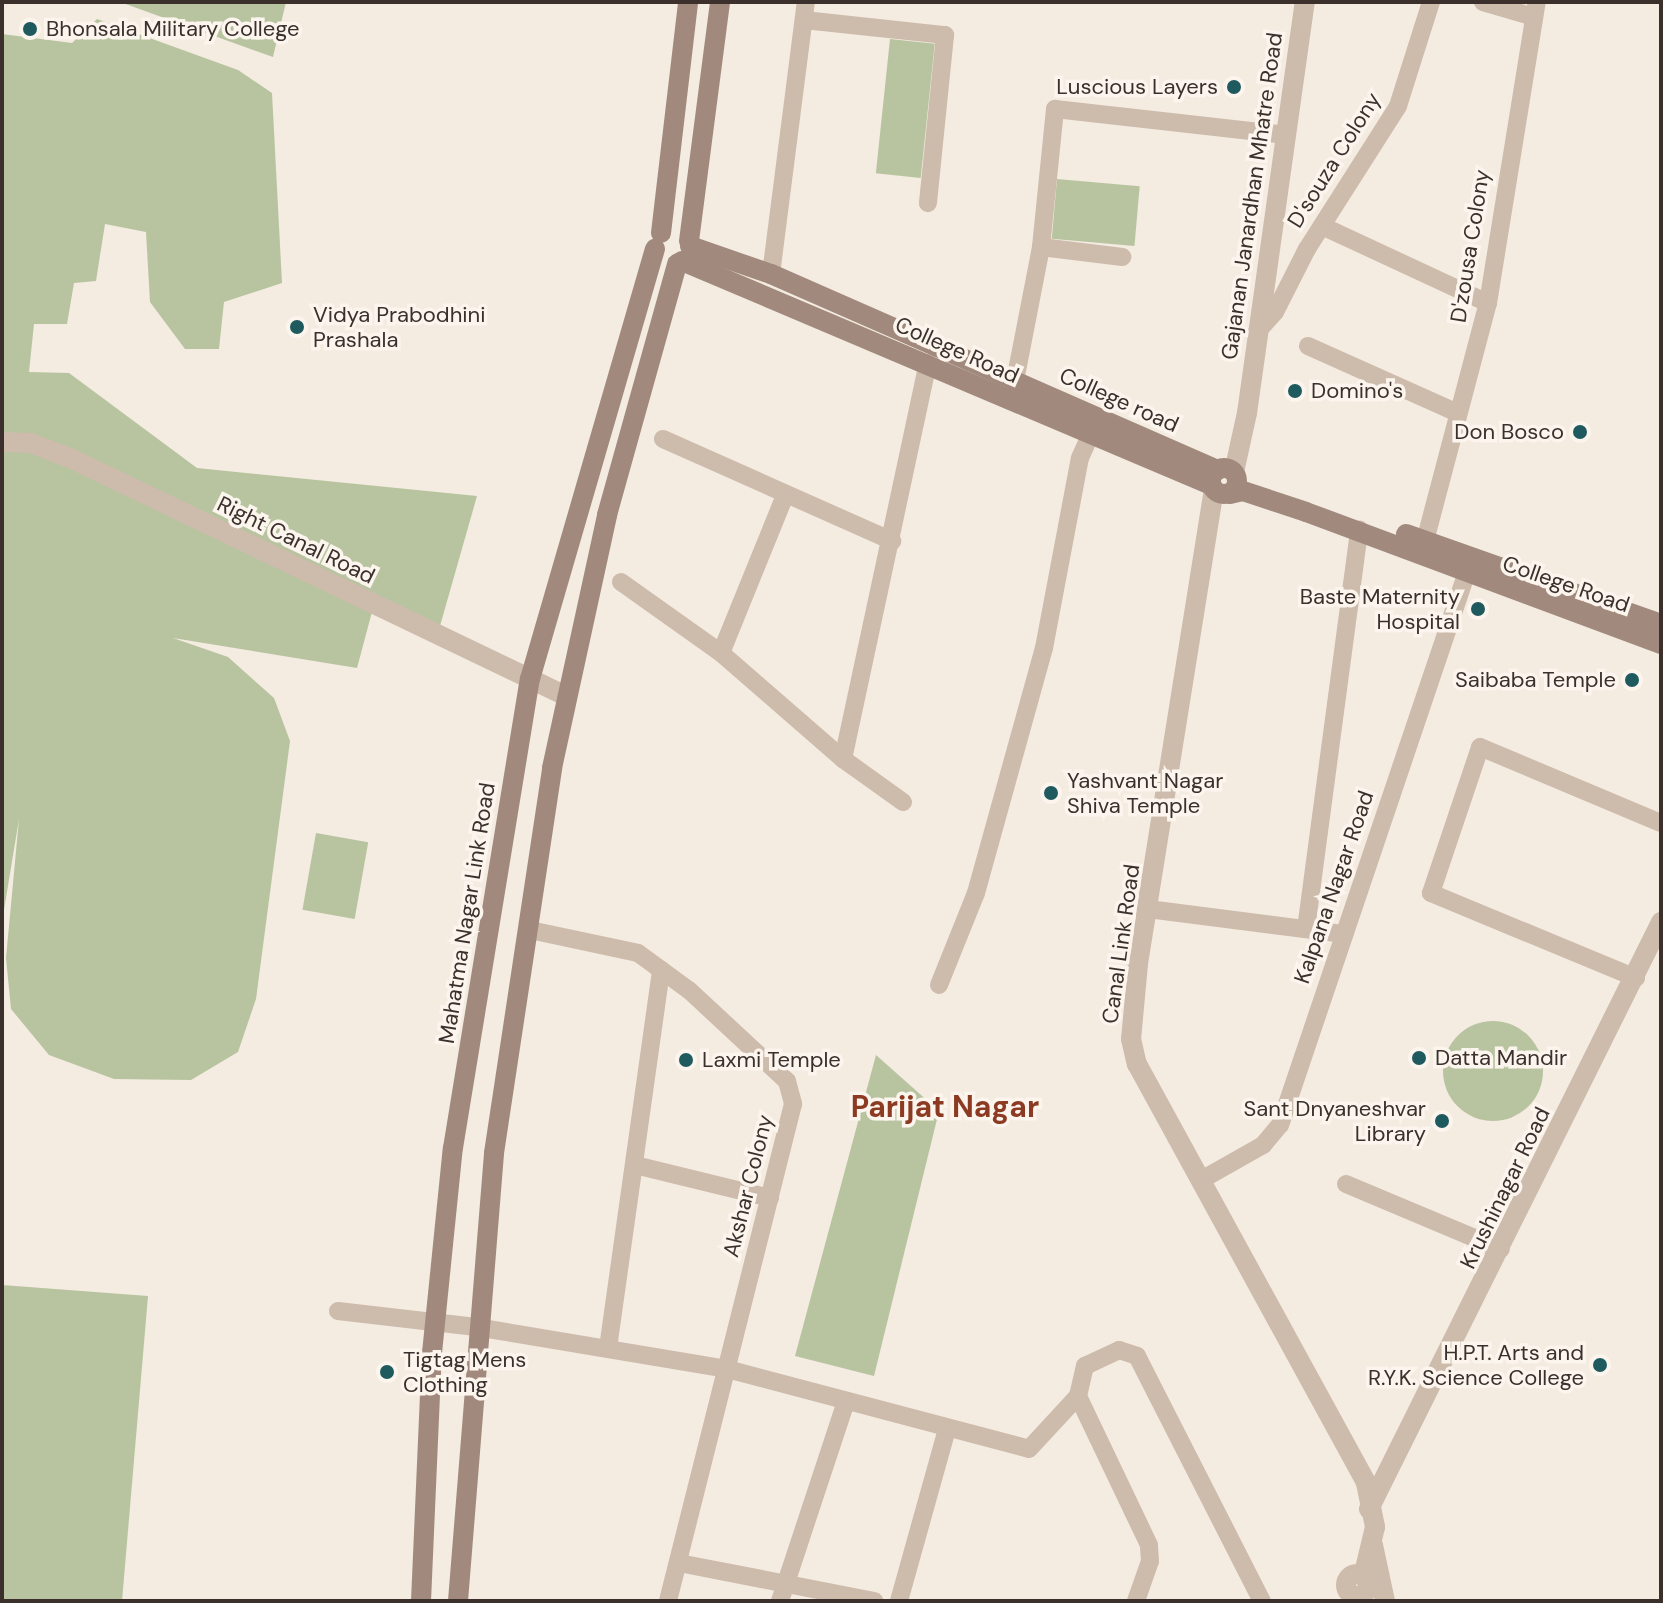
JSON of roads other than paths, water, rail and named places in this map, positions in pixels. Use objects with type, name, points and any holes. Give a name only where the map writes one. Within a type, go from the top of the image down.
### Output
[{"type":"main road","name":"Mahatma Nagar Link Road","points":[[421,1601],[436,1321],[453,1148],[530,679],[658,241],[688,2]]},
{"type":"main road","points":[[458,1601],[476,1327],[494,1153],[564,695],[607,515],[685,253],[720,2]]},
{"type":"main road","points":[[677,229],[685,253],[665,263],[658,241],[677,229]]},
{"type":"main road","name":"College road","points":[[685,253],[771,274],[1015,381],[1224,481],[1425,541],[1661,624]]},
{"type":"main road","name":"College Road","points":[[685,253],[1090,436],[1359,530],[1466,575],[1661,644]]},
{"type":"street","name":"Gajanan Janardhan Mhatre Road","points":[[1224,481],[1236,414],[1246,397],[1305,2]]},
{"type":"street","name":"D'souza Colony","points":[[1256,333],[1275,312],[1322,226],[1398,106],[1431,2]]},
{"type":"street","points":[[1483,2],[1535,9]]},
{"type":"street","name":"D'zousa Colony","points":[[1425,541],[1488,303],[1535,9]]},
{"type":"street","points":[[771,274],[805,11],[945,35],[928,203]]},
{"type":"street","points":[[1015,381],[1041,247],[1055,109],[1285,135]]},
{"type":"street","points":[[1322,226],[1488,303]]},
{"type":"street","points":[[1041,247],[1122,257]]},
{"type":"street","points":[[1308,346],[1458,413]]},
{"type":"street","points":[[843,759],[928,363]]},
{"type":"street","points":[[939,985],[976,893],[1044,648],[1080,458],[1090,436]]},
{"type":"street","points":[[663,439],[892,541]]},
{"type":"street","name":"Right Canal Road","points":[[2,442],[31,443],[72,459],[564,695]]},
{"type":"street","name":"Canal Link Road","points":[[1224,481],[1205,546],[1148,909],[1131,1039],[1137,1064],[1203,1179],[1372,1503],[1370,1532],[1356,1592]]},
{"type":"street","points":[[721,653],[785,495]]},
{"type":"street","points":[[1306,929],[1359,530]]},
{"type":"street","name":"Kalpana Nagar Road","points":[[1203,1179],[1263,1145],[1280,1125],[1466,575]]},
{"type":"street","points":[[621,582],[721,653],[843,759],[903,802]]},
{"type":"street","points":[[1636,978],[1431,893],[1480,747],[1661,823]]},
{"type":"street","points":[[1148,909],[1344,934]]},
{"type":"street","name":"Krushinagar Road","points":[[1387,1473],[1636,978],[1661,922]]},
{"type":"street","name":"Akshar Colony","points":[[530,930],[638,953],[787,1081],[793,1104],[668,1601]]},
{"type":"street","points":[[608,1348],[661,970]]},
{"type":"street","points":[[635,1165],[770,1198]]},
{"type":"street","points":[[1346,1184],[1501,1249]]},
{"type":"street","points":[[338,1311],[436,1321],[727,1369],[1029,1449],[1078,1396],[1085,1366],[1119,1350],[1137,1356],[1262,1601]]},
{"type":"street","points":[[1078,1396],[1149,1545],[1150,1561],[1136,1601]]},
{"type":"street","points":[[782,1592],[846,1402]]},
{"type":"street","points":[[899,1601],[947,1429]]},
{"type":"street","name":"Canal Link Road","points":[[1343,1444],[1370,1532],[1385,1601]]},
{"type":"street","points":[[1372,1503],[1387,1473]]},
{"type":"street","points":[[1370,1532],[1387,1473]]},
{"type":"street","points":[[679,1563],[782,1592],[874,1601]]},
{"type":"place","name":"Bhonsala Military College","points":[[30,29]]},
{"type":"place","name":"Luscious Layers","points":[[1234,87]]},
{"type":"place","name":"Vidya Prabodhini Prashala","points":[[297,327]]},
{"type":"place","name":"Domino's","points":[[1295,391]]},
{"type":"place","name":"Don Bosco","points":[[1580,432]]},
{"type":"place","name":"Baste Maternity Hospital","points":[[1478,609]]},
{"type":"place","name":"Saibaba Temple","points":[[1632,680]]},
{"type":"place","name":"Yashvant Nagar Shiva Temple","points":[[1051,793]]},
{"type":"place","name":"Datta Mandir","points":[[1419,1058]]},
{"type":"place","name":"Laxmi Temple","points":[[686,1060]]},
{"type":"place","name":"Sant Dnyaneshvar Library","points":[[1442,1121]]},
{"type":"place","name":"H.P.T. Arts and R.Y.K. Science College","points":[[1600,1365]]},
{"type":"place","name":"Tigtag Mens Clothing","points":[[387,1372]]},
{"type":"district","name":"Parijat Nagar","points":[[945,1107]]}]
